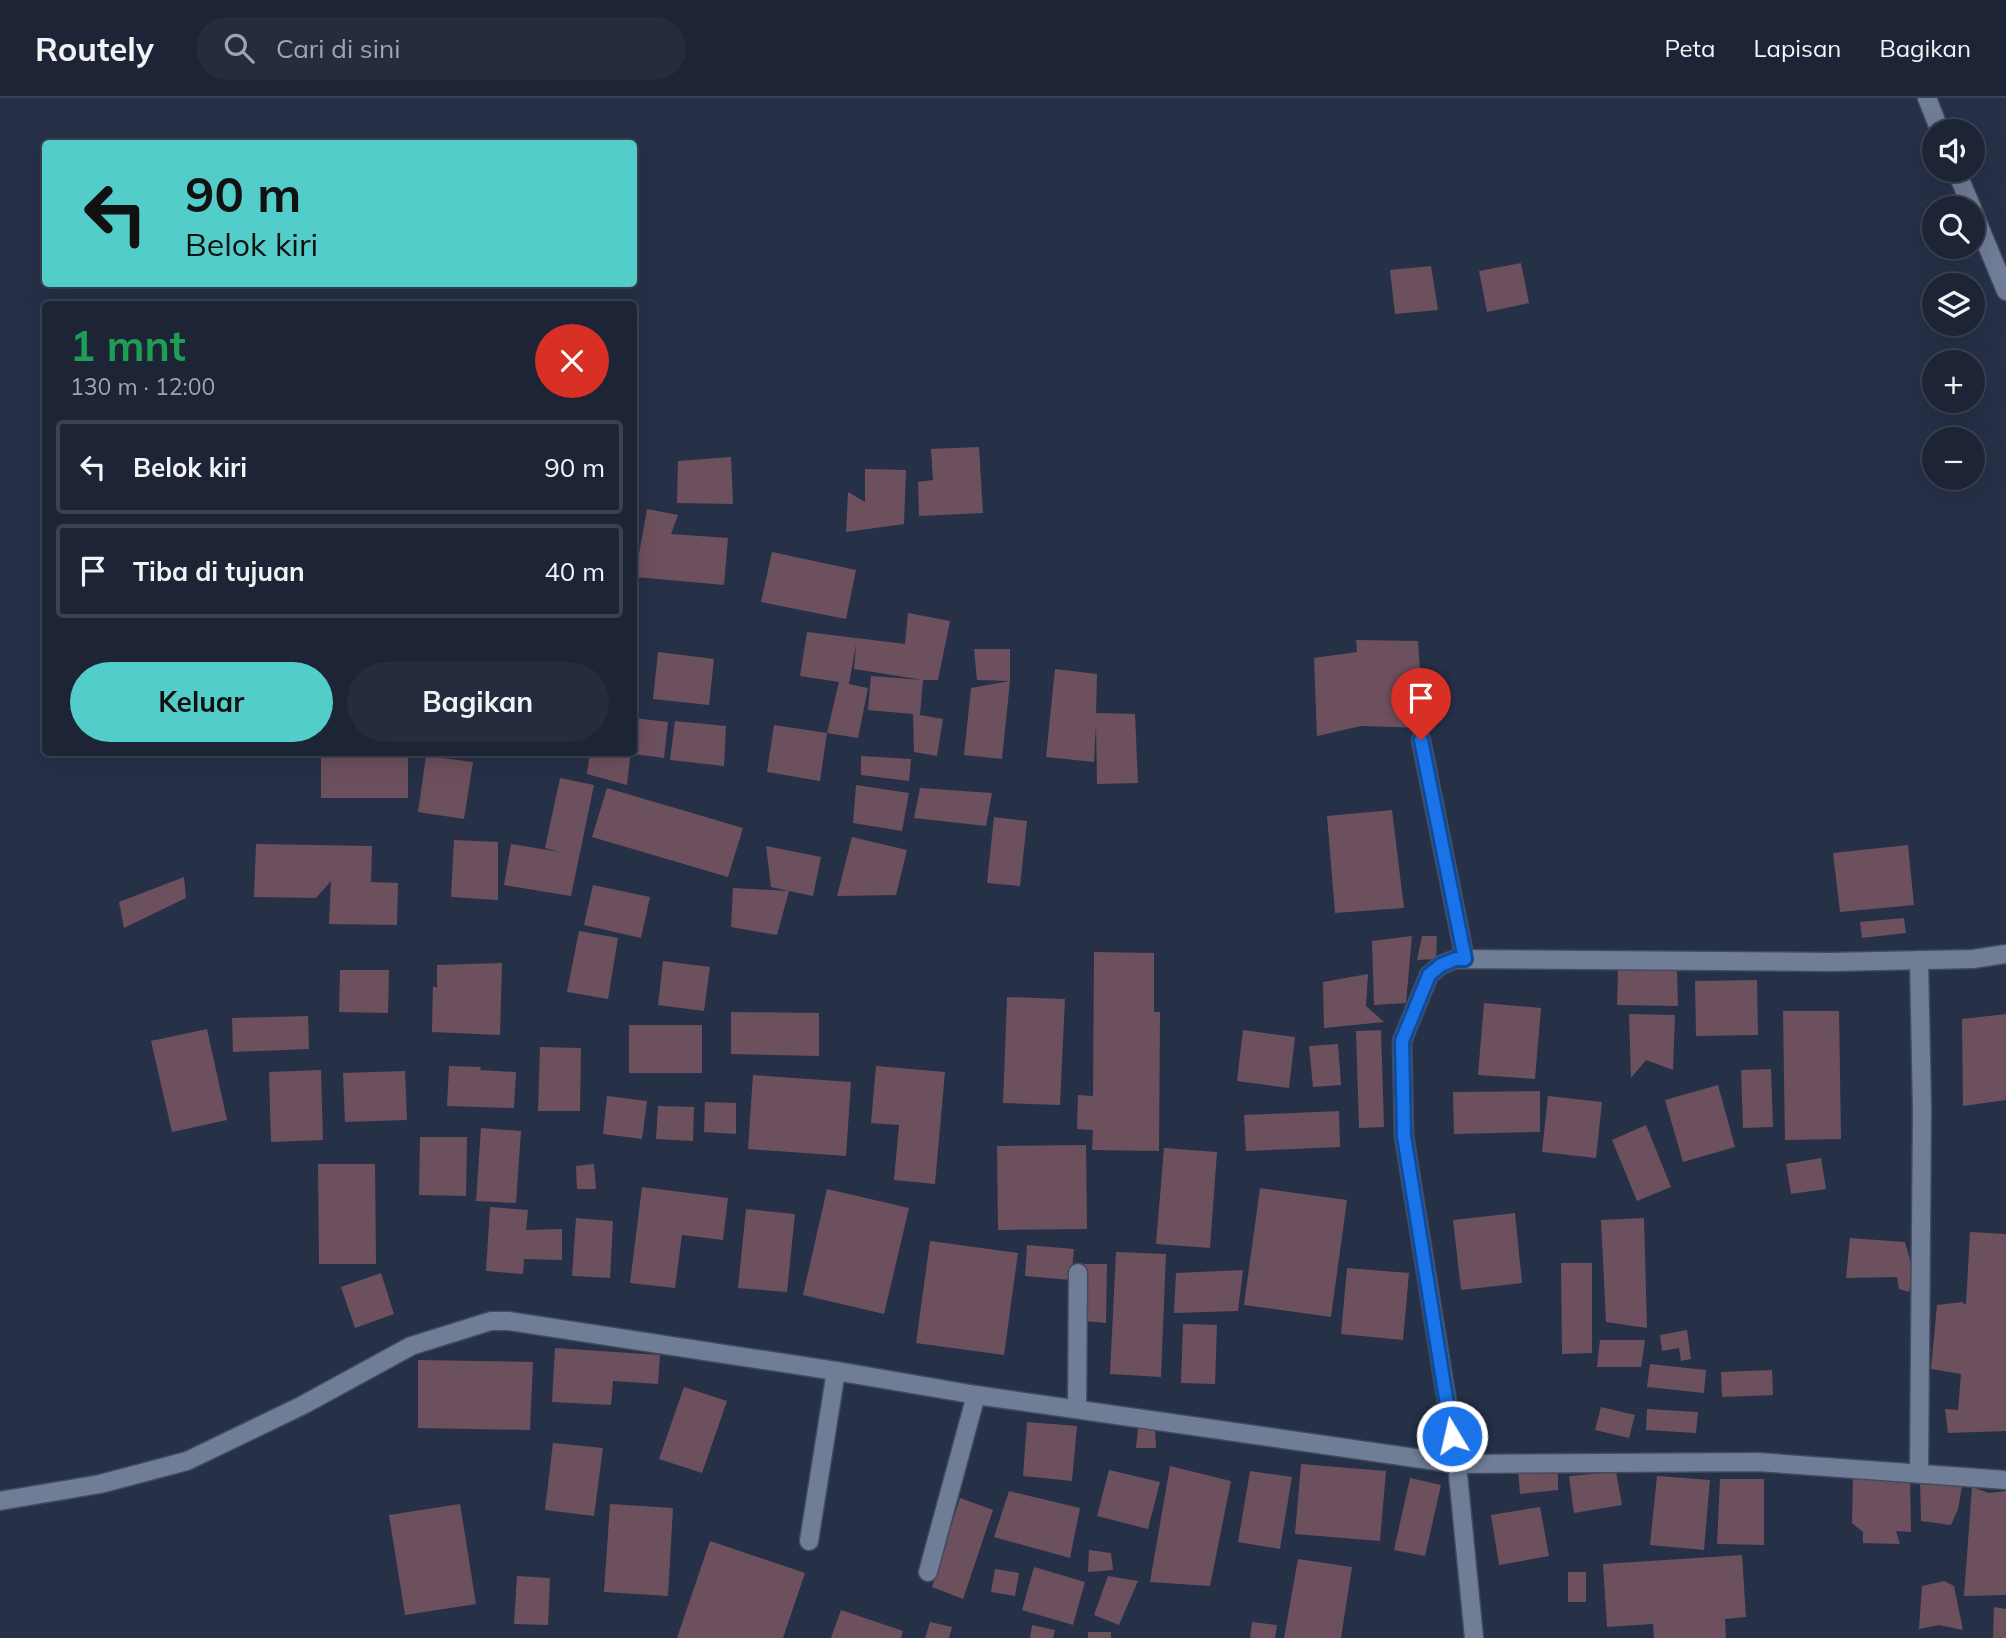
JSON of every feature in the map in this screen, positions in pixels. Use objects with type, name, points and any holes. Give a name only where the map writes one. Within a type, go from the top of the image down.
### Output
[{"type":"street","points":[[1927,98],[1935,119]]},
{"type":"street","points":[[1985,240],[2006,291]]},
{"type":"street","points":[[1421,740],[1465,959]]},
{"type":"street","points":[[1474,1638],[1457,1464],[1404,1136],[1402,1041],[1429,975],[1441,965],[1456,959],[1831,962],[1973,959],[2006,954]]},
{"type":"street","points":[[1919,960],[1922,1110],[1919,1473]]},
{"type":"street","points":[[1077,1409],[1078,1273]]},
{"type":"street","points":[[0,1501],[100,1484],[187,1461],[303,1405],[411,1346],[491,1321],[508,1321],[976,1395],[1457,1464],[1758,1462],[2006,1480]]},
{"type":"street","points":[[809,1541],[835,1371]]},
{"type":"street","points":[[928,1572],[976,1395]]},
{"type":"building","points":[[1521,263],[1529,303],[1487,312],[1479,271]]},
{"type":"building","points":[[1431,266],[1438,310],[1395,314],[1390,270]]},
{"type":"building","points":[[979,447],[983,513],[919,516],[918,482],[933,480],[931,449]]},
{"type":"building","points":[[731,457],[733,504],[677,503],[678,461]]},
{"type":"building","points":[[865,469],[906,470],[904,524],[846,532],[848,492],[865,502]]},
{"type":"building","points":[[647,509],[678,515],[671,534],[728,538],[724,585],[637,577]]},
{"type":"building","points":[[772,552],[856,570],[846,619],[761,602]]},
{"type":"building","points":[[908,613],[950,621],[938,680],[854,669],[856,644],[849,684],[868,688],[858,738],[827,733],[839,682],[800,676],[807,632],[905,644]]},
{"type":"building","points":[[1356,640],[1418,641],[1424,728],[1361,726],[1317,736],[1314,658],[1357,652]]},
{"type":"building","points":[[974,649],[1010,649],[1010,681],[977,680]]},
{"type":"building","points":[[658,652],[714,659],[709,705],[653,699]]},
{"type":"building","points":[[1055,669],[1097,674],[1096,713],[1135,714],[1138,783],[1097,784],[1096,724],[1094,762],[1046,757]]},
{"type":"building","points":[[871,676],[923,680],[920,715],[943,719],[937,756],[914,752],[913,714],[868,710]]},
{"type":"building","points":[[1010,681],[1002,759],[964,755],[971,688]]},
{"type":"building","points":[[637,718],[668,722],[664,758],[637,754]]},
{"type":"building","points":[[675,721],[726,726],[724,766],[670,760]]},
{"type":"building","points":[[774,725],[827,733],[820,781],[767,772]]},
{"type":"building","points":[[321,756],[408,756],[408,798],[321,798]]},
{"type":"building","points":[[426,756],[473,762],[464,819],[418,812]]},
{"type":"building","points":[[589,756],[630,758],[627,785],[587,774]]},
{"type":"building","points":[[861,756],[911,759],[909,781],[861,775]]},
{"type":"building","points":[[560,778],[594,785],[571,896],[504,885],[511,844],[560,852],[545,848]]},
{"type":"building","points":[[856,785],[909,793],[902,831],[853,823]]},
{"type":"building","points":[[607,788],[743,828],[728,877],[592,837]]},
{"type":"building","points":[[920,788],[992,793],[986,826],[914,818]]},
{"type":"building","points":[[1392,810],[1404,908],[1335,913],[1327,816]]},
{"type":"building","points":[[994,817],[1027,821],[1020,886],[987,883]]},
{"type":"building","points":[[852,837],[907,850],[896,895],[837,896]]},
{"type":"building","points":[[454,840],[498,842],[498,900],[451,897]]},
{"type":"building","points":[[256,844],[372,846],[371,882],[398,883],[397,925],[329,924],[331,881],[316,898],[254,897]]},
{"type":"building","points":[[1908,845],[1914,905],[1840,912],[1833,853]]},
{"type":"building","points":[[766,846],[821,857],[813,896],[771,887]]},
{"type":"building","points":[[184,877],[186,898],[124,928],[119,902]]},
{"type":"building","points":[[593,885],[650,897],[641,938],[584,925]]},
{"type":"building","points":[[733,888],[789,891],[777,935],[731,927]]},
{"type":"building","points":[[1904,918],[1906,933],[1862,938],[1860,922]]},
{"type":"building","points":[[579,931],[618,938],[608,999],[567,992]]},
{"type":"building","points":[[1412,936],[1406,1003],[1374,1005],[1372,941]]},
{"type":"building","points":[[1422,936],[1437,936],[1436,959],[1417,960]]},
{"type":"building","points":[[1094,952],[1154,953],[1154,1012],[1160,1012],[1159,1151],[1092,1150],[1093,1130],[1077,1129],[1078,1095],[1093,1096]]},
{"type":"building","points":[[663,961],[710,967],[704,1011],[658,1005]]},
{"type":"building","points":[[502,963],[500,1035],[432,1032],[433,986],[437,988],[437,965]]},
{"type":"building","points":[[340,970],[389,970],[388,1013],[339,1012]]},
{"type":"building","points":[[1618,970],[1677,970],[1678,1006],[1617,1005]]},
{"type":"building","points":[[1368,974],[1366,1006],[1384,1022],[1324,1028],[1323,982]]},
{"type":"building","points":[[1757,980],[1758,1035],[1696,1036],[1695,981]]},
{"type":"building","points":[[1007,997],[1065,999],[1060,1105],[1003,1103]]},
{"type":"building","points":[[1484,1003],[1541,1008],[1535,1079],[1478,1075]]},
{"type":"building","points":[[1783,1011],[1839,1011],[1841,1139],[1785,1140]]},
{"type":"building","points":[[731,1012],[819,1013],[819,1056],[731,1054]]},
{"type":"building","points":[[1629,1014],[1675,1015],[1673,1070],[1646,1060],[1631,1078]]},
{"type":"building","points":[[2006,1014],[2006,1100],[1963,1106],[1962,1019]]},
{"type":"building","points":[[308,1016],[309,1049],[233,1052],[232,1018]]},
{"type":"building","points":[[629,1025],[702,1025],[702,1073],[629,1073]]},
{"type":"building","points":[[207,1029],[227,1120],[172,1132],[151,1041]]},
{"type":"building","points":[[1243,1030],[1295,1037],[1289,1088],[1237,1081]]},
{"type":"building","points":[[1381,1030],[1384,1127],[1359,1128],[1356,1031]]},
{"type":"building","points":[[1338,1044],[1341,1085],[1313,1087],[1309,1046]]},
{"type":"building","points":[[540,1047],[581,1048],[580,1111],[538,1111]]},
{"type":"building","points":[[449,1066],[516,1072],[514,1108],[447,1106]]},
{"type":"building","points":[[876,1066],[945,1072],[935,1184],[894,1180],[899,1125],[871,1123]]},
{"type":"building","points":[[1771,1069],[1773,1127],[1743,1128],[1741,1070]]},
{"type":"building","points":[[321,1070],[323,1140],[271,1142],[269,1072]]},
{"type":"building","points":[[405,1071],[407,1120],[345,1122],[343,1073]]},
{"type":"building","points":[[753,1075],[851,1082],[846,1156],[748,1149]]},
{"type":"building","points":[[1718,1085],[1735,1147],[1683,1162],[1665,1100]]},
{"type":"building","points":[[1540,1091],[1540,1132],[1454,1134],[1453,1092]]},
{"type":"building","points":[[607,1096],[647,1101],[642,1139],[603,1134]]},
{"type":"building","points":[[1548,1096],[1602,1102],[1596,1158],[1542,1152]]},
{"type":"building","points":[[705,1102],[736,1103],[736,1134],[704,1132]]},
{"type":"building","points":[[658,1106],[694,1107],[693,1141],[656,1139]]},
{"type":"building","points":[[1339,1111],[1340,1147],[1246,1151],[1244,1115]]},
{"type":"building","points":[[1646,1125],[1671,1187],[1637,1201],[1612,1140]]},
{"type":"building","points":[[481,1128],[521,1131],[516,1203],[476,1201]]},
{"type":"building","points":[[420,1137],[467,1137],[466,1196],[419,1195]]},
{"type":"building","points":[[1086,1145],[1087,1229],[998,1230],[997,1146]]},
{"type":"building","points":[[1164,1148],[1217,1152],[1210,1248],[1156,1244]]},
{"type":"building","points":[[1821,1158],[1826,1189],[1791,1194],[1786,1164]]},
{"type":"building","points":[[318,1164],[375,1164],[376,1264],[319,1264]]},
{"type":"building","points":[[594,1164],[596,1189],[577,1189],[576,1166]]},
{"type":"building","points":[[642,1187],[728,1198],[723,1240],[682,1235],[675,1288],[630,1283]]},
{"type":"building","points":[[1260,1188],[1347,1200],[1331,1317],[1244,1305]]},
{"type":"building","points":[[827,1189],[909,1208],[884,1314],[803,1295]]},
{"type":"building","points":[[490,1207],[528,1210],[526,1230],[562,1229],[562,1260],[524,1259],[523,1274],[486,1271]]},
{"type":"building","points":[[746,1209],[795,1214],[787,1292],[738,1288]]},
{"type":"building","points":[[1515,1213],[1522,1283],[1461,1290],[1453,1220]]},
{"type":"building","points":[[576,1218],[613,1221],[610,1278],[572,1276]]},
{"type":"building","points":[[1644,1218],[1647,1328],[1606,1322],[1601,1220]]},
{"type":"building","points":[[1970,1232],[2006,1234],[2006,1431],[1948,1433],[1945,1409],[1958,1410],[1961,1374],[1931,1369],[1937,1305],[1962,1302],[1966,1305]]},
{"type":"building","points":[[1850,1238],[1905,1242],[1914,1274],[1909,1292],[1899,1289],[1897,1277],[1846,1278]]},
{"type":"building","points":[[930,1241],[1018,1253],[1004,1355],[916,1343]]},
{"type":"building","points":[[1027,1245],[1074,1249],[1071,1280],[1025,1276]]},
{"type":"building","points":[[1116,1252],[1166,1254],[1161,1377],[1110,1374]]},
{"type":"building","points":[[1561,1263],[1592,1263],[1592,1353],[1562,1354]]},
{"type":"building","points":[[1084,1264],[1107,1264],[1106,1323],[1084,1321]]},
{"type":"building","points":[[1347,1268],[1409,1273],[1403,1340],[1341,1334]]},
{"type":"building","points":[[1243,1270],[1238,1311],[1174,1313],[1176,1273]]},
{"type":"building","points":[[381,1273],[394,1314],[355,1328],[341,1287]]},
{"type":"building","points":[[1183,1324],[1217,1325],[1215,1384],[1181,1383]]},
{"type":"building","points":[[1687,1330],[1691,1359],[1681,1361],[1679,1348],[1662,1351],[1660,1335]]},
{"type":"building","points":[[1600,1340],[1645,1340],[1641,1367],[1597,1367]]},
{"type":"building","points":[[555,1348],[660,1355],[658,1384],[613,1381],[611,1405],[552,1402]]},
{"type":"building","points":[[418,1360],[533,1362],[530,1430],[418,1428]]},
{"type":"building","points":[[1650,1364],[1706,1370],[1704,1393],[1647,1387]]},
{"type":"building","points":[[1772,1370],[1773,1395],[1722,1397],[1721,1372]]},
{"type":"building","points":[[684,1387],[727,1401],[702,1473],[659,1459]]},
{"type":"building","points":[[1601,1407],[1635,1415],[1629,1438],[1595,1430]]},
{"type":"building","points":[[1647,1409],[1698,1412],[1696,1433],[1646,1430]]},
{"type":"building","points":[[1027,1422],[1077,1426],[1072,1481],[1023,1476]]},
{"type":"building","points":[[1138,1429],[1155,1429],[1156,1448],[1136,1448]]},
{"type":"building","points":[[553,1443],[603,1448],[594,1516],[545,1510]]},
{"type":"building","points":[[1301,1464],[1386,1471],[1380,1541],[1295,1534]]},
{"type":"building","points":[[1170,1466],[1231,1481],[1210,1586],[1150,1582]]},
{"type":"building","points":[[1518,1469],[1558,1470],[1558,1490],[1520,1494]]},
{"type":"building","points":[[1109,1470],[1160,1482],[1148,1529],[1097,1516]]},
{"type":"building","points":[[1250,1471],[1292,1477],[1280,1549],[1238,1542]]},
{"type":"building","points":[[1616,1472],[1622,1505],[1574,1513],[1569,1476]]},
{"type":"building","points":[[1853,1475],[1910,1477],[1911,1532],[1896,1531],[1900,1544],[1863,1543],[1863,1532],[1852,1523]]},
{"type":"building","points":[[1657,1476],[1710,1480],[1704,1550],[1650,1545]]},
{"type":"building","points":[[1410,1478],[1441,1485],[1425,1556],[1394,1550]]},
{"type":"building","points":[[1720,1479],[1764,1479],[1764,1545],[1717,1544]]},
{"type":"building","points":[[1920,1481],[1963,1481],[1958,1509],[1951,1525],[1921,1521]]},
{"type":"building","points":[[1972,1487],[1989,1493],[2006,1491],[2006,1595],[1964,1596]]},
{"type":"building","points":[[1009,1491],[1080,1508],[1070,1558],[994,1537]]},
{"type":"building","points":[[960,1498],[993,1510],[963,1599],[932,1587]]},
{"type":"building","points":[[460,1504],[476,1604],[405,1615],[389,1515]]},
{"type":"building","points":[[610,1504],[673,1508],[668,1596],[604,1592]]},
{"type":"building","points":[[1540,1507],[1549,1556],[1499,1565],[1491,1515]]},
{"type":"building","points":[[710,1541],[805,1573],[783,1638],[677,1638]]},
{"type":"building","points":[[1089,1550],[1111,1553],[1113,1570],[1088,1572]]},
{"type":"building","points":[[1742,1555],[1746,1617],[1725,1619],[1726,1638],[1654,1638],[1653,1624],[1607,1627],[1603,1564]]},
{"type":"building","points":[[1298,1559],[1352,1567],[1341,1638],[1284,1638]]},
{"type":"building","points":[[1034,1567],[1085,1582],[1073,1625],[1022,1610]]},
{"type":"building","points":[[995,1569],[1019,1573],[1015,1596],[991,1592]]},
{"type":"building","points":[[1568,1572],[1586,1572],[1586,1602],[1568,1602]]},
{"type":"building","points":[[517,1576],[550,1578],[548,1625],[514,1624]]},
{"type":"building","points":[[1108,1576],[1138,1581],[1119,1625],[1094,1615]]},
{"type":"building","points":[[1944,1581],[1954,1586],[1963,1630],[1939,1625],[1919,1629],[1922,1586]]},
{"type":"building","points":[[1994,1607],[2006,1609],[2006,1638],[1993,1638]]},
{"type":"building","points":[[841,1610],[903,1631],[901,1638],[831,1638]]},
{"type":"building","points":[[930,1622],[952,1627],[949,1638],[925,1638]]},
{"type":"building","points":[[1252,1622],[1277,1625],[1275,1638],[1250,1638]]},
{"type":"building","points":[[1032,1625],[1055,1630],[1053,1638],[1030,1638]]},
{"type":"building","points":[[1088,1632],[1111,1632],[1111,1638],[1088,1638]]},
{"type":"route","points":[[1421,740],[1465,959],[1456,959],[1441,965],[1429,975],[1402,1041],[1404,1136],[1452,1436]]}]
